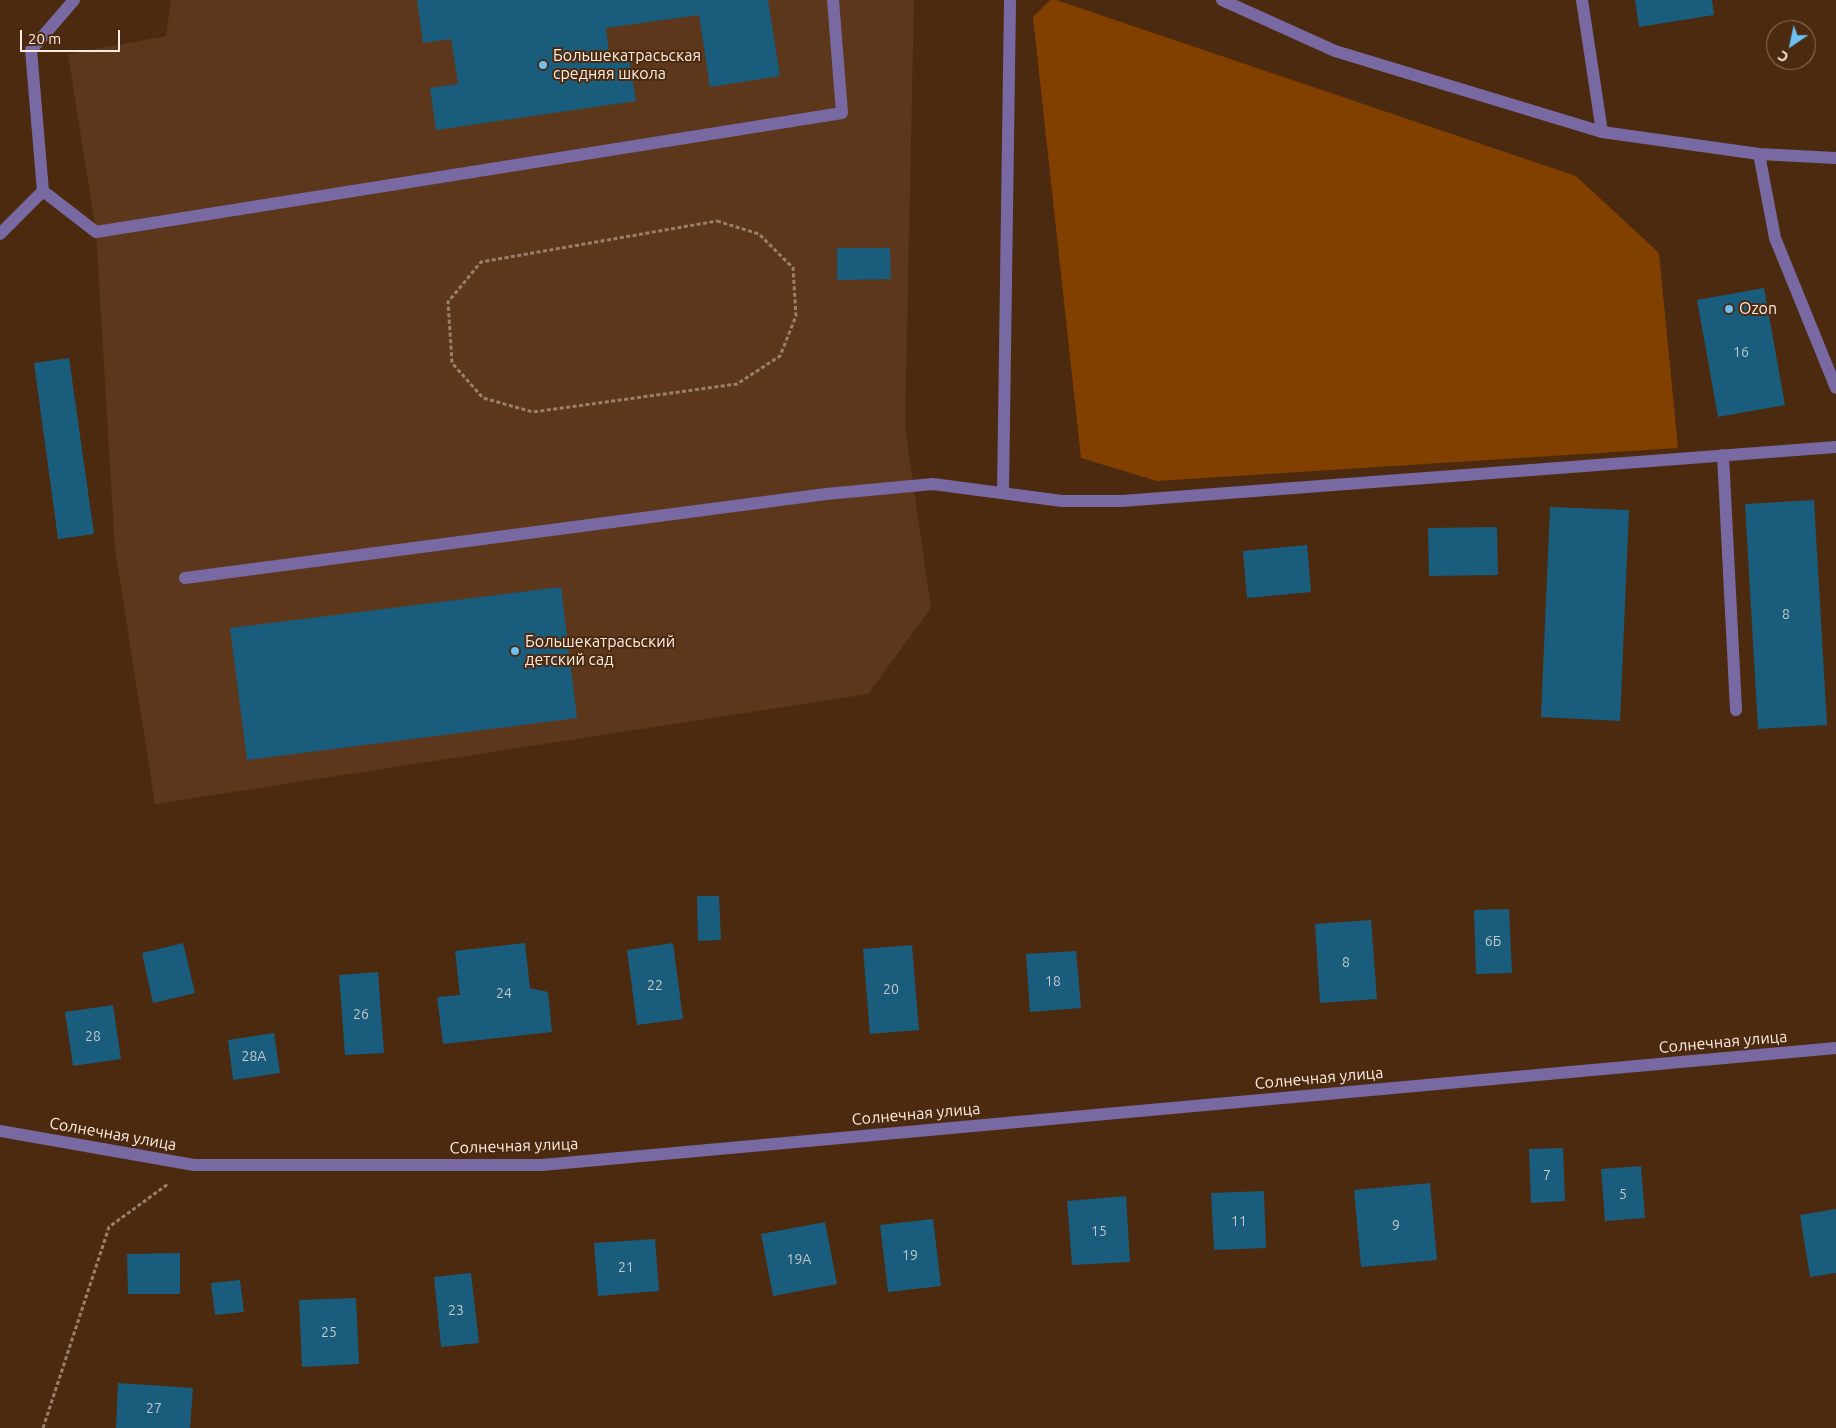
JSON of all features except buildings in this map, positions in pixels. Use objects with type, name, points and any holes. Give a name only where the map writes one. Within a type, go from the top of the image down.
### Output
[{"type":"street","points":[[74,0],[31,50],[43,191],[96,232],[842,113],[833,0]]},
{"type":"street","points":[[1003,492],[1010,0]]},
{"type":"street","points":[[1222,0],[1335,51],[1602,132],[1759,154],[1836,158]]},
{"type":"street","points":[[1582,0],[1602,132]]},
{"type":"street","points":[[1759,154],[1775,238],[1836,388]]},
{"type":"street","points":[[0,234],[43,191]]},
{"type":"street","points":[[186,578],[826,494],[933,484],[1062,501],[1122,501],[1836,447]]},
{"type":"street","points":[[1723,455],[1736,710]]},
{"type":"street","name":"Солнечная улица","points":[[0,1131],[194,1165],[542,1164],[1836,1048]]},
{"type":"path","points":[[717,221],[759,234],[793,268],[796,316],[780,356],[737,384],[533,412],[483,398],[452,363],[448,302],[481,262],[717,221]]},
{"type":"path","points":[[44,1428],[110,1227],[194,1165]]},
{"type":"shaded area","points":[[171,0],[914,0],[905,426],[931,608],[868,694],[155,804],[115,549],[96,232],[68,54],[166,36]]},
{"type":"shaded area","points":[[1050,0],[1056,0],[1576,176],[1659,253],[1678,448],[1157,481],[1081,458],[1033,17]]},
{"type":"place","name":"Большекатрасьская средняя школа","points":[[543,65]]},
{"type":"place","name":"Ozon","points":[[1729,309]]},
{"type":"place","name":"Большекатрасьский детский сад","points":[[515,651]]}]
